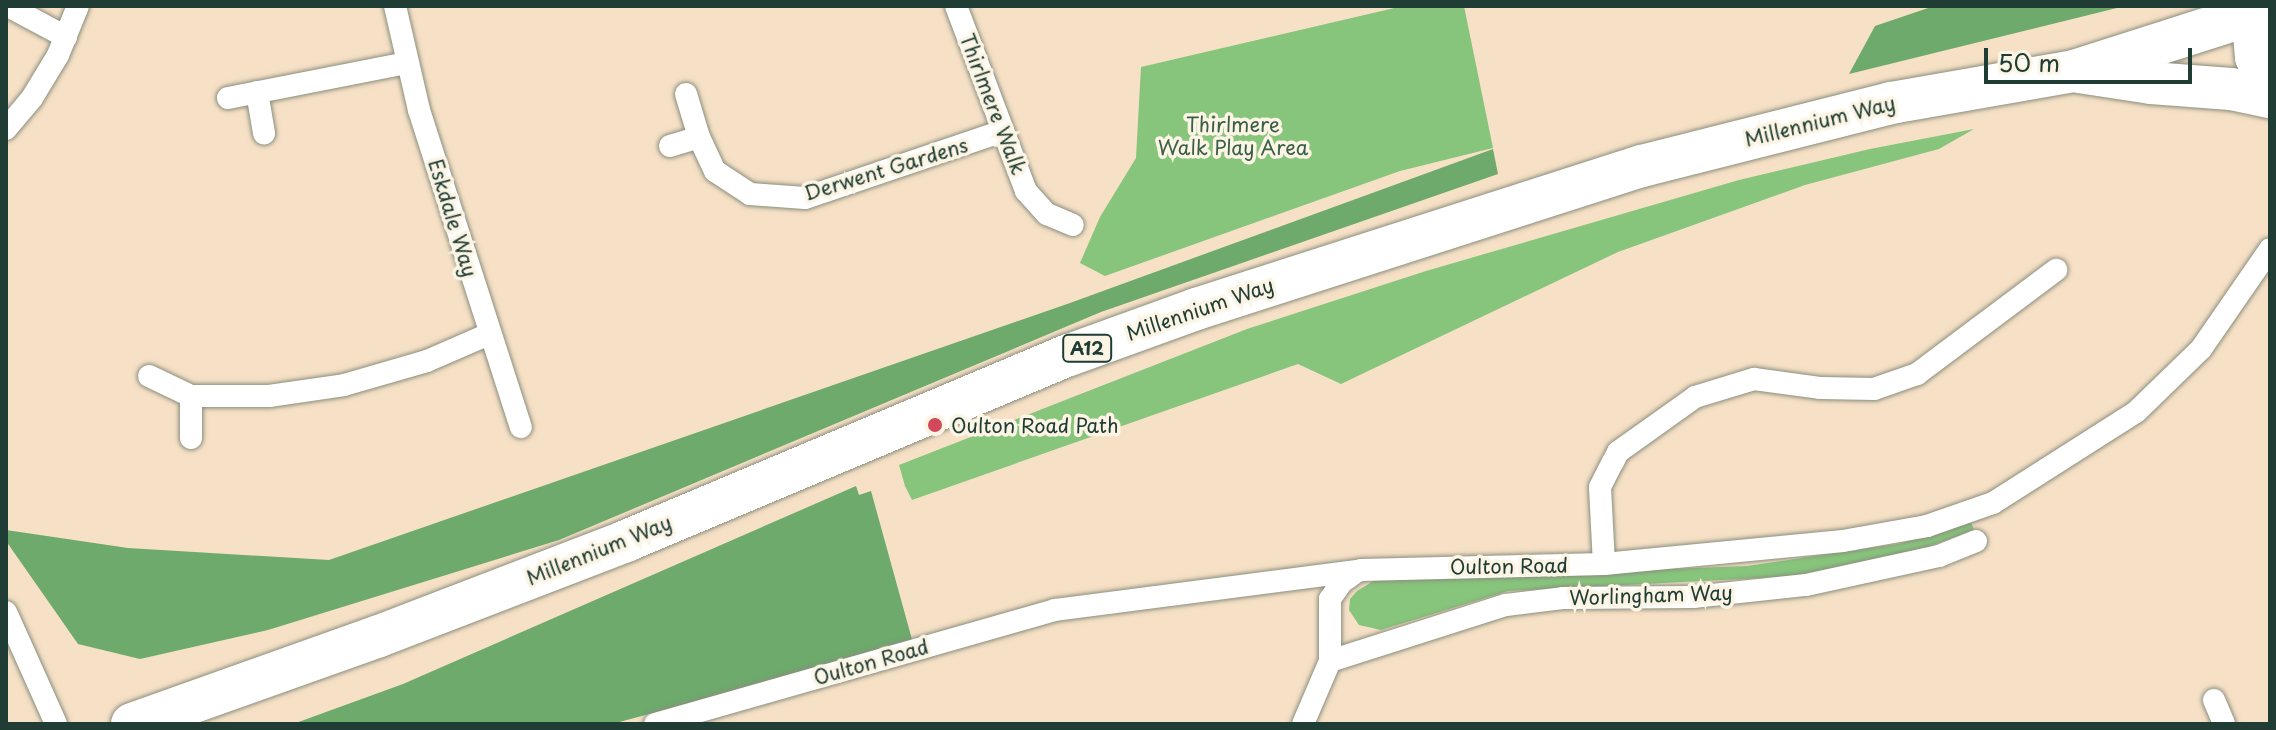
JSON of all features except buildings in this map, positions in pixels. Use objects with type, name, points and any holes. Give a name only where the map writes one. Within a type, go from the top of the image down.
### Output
[{"type":"highway","name":"Millennium Way","points":[[132,724],[379,636],[626,541],[1027,372],[1196,309],[1642,166],[1891,103],[2074,71],[2237,19],[2250,6]]},
{"type":"highway","points":[[2260,6],[2254,34],[2256,57],[2270,89]]},
{"type":"highway","name":"Millennium Way","points":[[2074,71],[2151,83],[2231,89],[2270,97]]},
{"type":"street","points":[[8,6],[66,37]]},
{"type":"street","points":[[6,129],[32,98],[66,37],[78,6]]},
{"type":"street","name":"Eskdale Way","points":[[395,6],[407,63],[489,334],[521,427]]},
{"type":"street","name":"Thirlmere Walk","points":[[956,6],[1026,191],[1047,214],[1073,225]]},
{"type":"street","points":[[228,98],[407,63]]},
{"type":"street","points":[[257,92],[264,133]]},
{"type":"street","name":"Derwent Gardens","points":[[686,94],[699,137],[715,171],[750,194],[805,198],[1003,131]]},
{"type":"street","points":[[670,146],[699,137]]},
{"type":"street","name":"Oulton Road","points":[[655,724],[1055,610],[1361,570],[1604,564],[1843,541],[1927,526],[1993,503],[2136,412],[2201,349],[2270,249]]},
{"type":"street","points":[[1604,564],[1600,487],[1618,452],[1695,397],[1754,379],[1821,388],[1874,389],[1917,374],[2056,270]]},
{"type":"street","points":[[149,376],[191,396],[269,396],[344,385],[427,361],[489,334]]},
{"type":"street","points":[[191,396],[191,438]]},
{"type":"street","name":"Worlingham Way","points":[[1330,661],[1506,605],[1563,598],[1693,597],[1806,585],[1939,556],[1976,541]]},
{"type":"street","points":[[1303,724],[1330,661],[1330,599],[1342,582],[1361,570]]},
{"type":"street","points":[[6,612],[56,724]]},
{"type":"street","points":[[2214,700],[2224,724]]},
{"type":"green space","name":"Thirlmere Walk Play Area","points":[[1403,6],[1464,6],[1493,148],[1400,171],[1105,276],[1080,263],[1100,217],[1136,158],[1141,67]]},
{"type":"green space","points":[[1934,6],[2125,6],[1849,74],[1875,26]]},
{"type":"green space","points":[[1974,129],[1939,149],[1805,185],[1618,252],[1341,384],[1298,364],[912,500],[905,486],[899,465],[1247,329],[1426,271],[1739,180],[1870,149]]},
{"type":"green space","points":[[1493,149],[1498,174],[1101,312],[559,540],[268,630],[140,659],[78,644],[6,541],[6,530],[128,548],[329,560],[1070,303]]},
{"type":"green space","points":[[856,486],[859,495],[871,491],[913,643],[612,724],[293,724],[403,684]]},
{"type":"green space","points":[[1971,522],[1974,530],[1930,546],[1882,560],[1799,576],[1508,591],[1381,630],[1359,625],[1349,610],[1350,599],[1375,580],[1747,566],[1898,544]]},
{"type":"place","name":"Oulton Road Path","points":[[935,425]]}]
